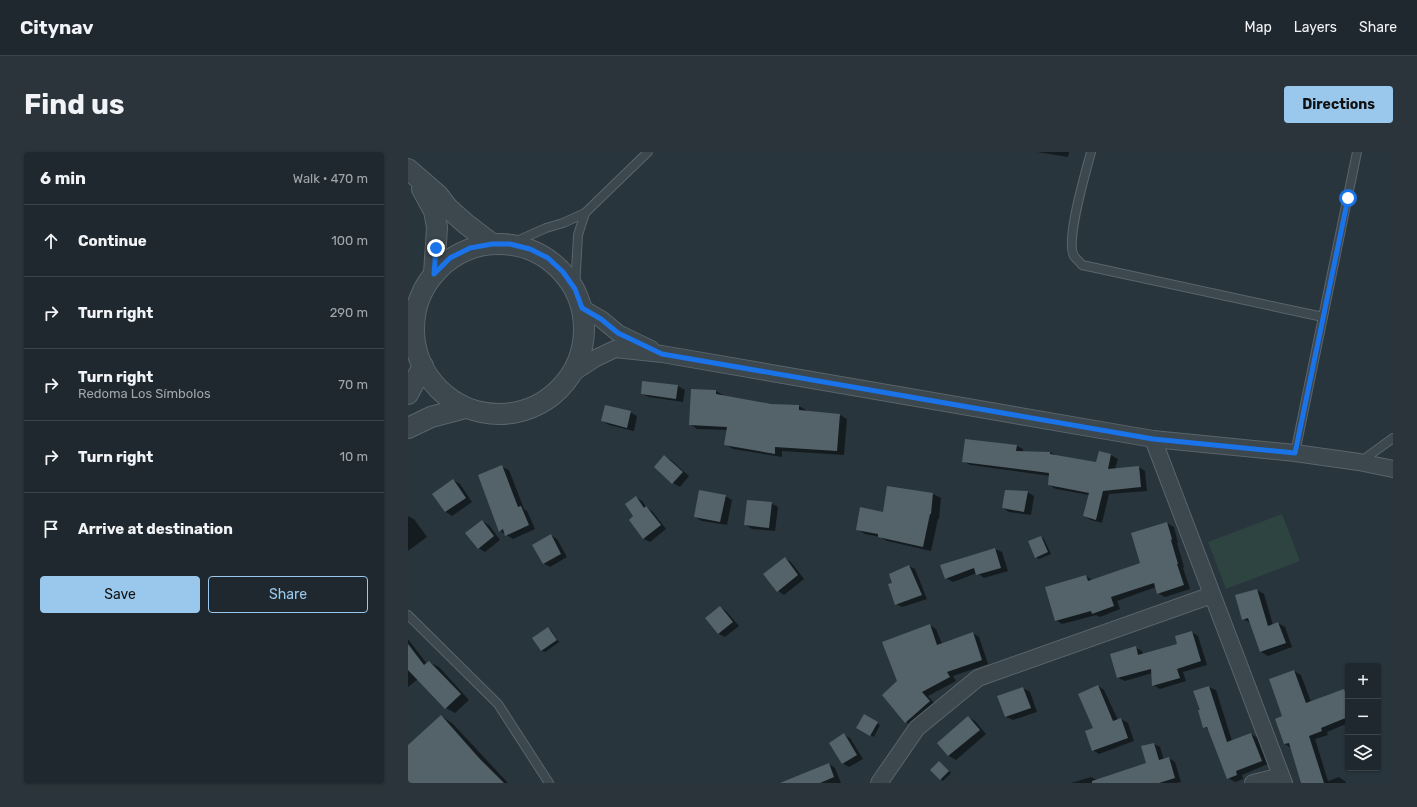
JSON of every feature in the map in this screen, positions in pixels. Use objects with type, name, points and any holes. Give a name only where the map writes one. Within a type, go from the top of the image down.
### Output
[{"type":"street","points":[[412,173],[438,195],[448,208],[466,224],[501,244]]},
{"type":"street","points":[[412,173],[434,211],[437,227],[434,274]]},
{"type":"street","points":[[408,394],[417,359],[414,325],[417,308],[415,295],[450,258],[470,248],[501,244],[530,249],[548,258],[563,272],[575,289],[582,308],[584,341],[573,373]]},
{"type":"street","points":[[582,308],[601,319],[618,333],[662,354]]},
{"type":"street","points":[[417,359],[440,391],[465,408],[489,414],[514,414],[537,406],[557,392],[573,373],[596,358],[615,349],[662,354],[1153,439],[1295,453],[1359,462],[1393,469]]},
{"type":"street","points":[[408,428],[431,417],[465,408]]},
{"type":"street","points":[[1153,439],[1283,780],[1253,783]]},
{"type":"street","points":[[879,783],[917,728],[978,678],[1212,595]]},
{"type":"lane","points":[[501,244],[563,223],[585,213],[648,152]]},
{"type":"lane","points":[[1091,152],[1071,243],[1074,256],[1082,265],[1323,316]]},
{"type":"lane","points":[[1295,453],[1357,152]]},
{"type":"lane","points":[[575,289],[578,235],[585,213]]},
{"type":"lane","points":[[1359,462],[1393,438]]},
{"type":"lane","points":[[408,616],[498,704],[548,783]]},
{"type":"green space","points":[[1282,514],[1300,561],[1226,589],[1208,542]]},
{"type":"building","points":[[642,381],[678,385],[676,399],[641,394]]},
{"type":"building","points":[[691,389],[716,390],[716,394],[771,404],[799,405],[799,410],[840,414],[837,451],[775,447],[775,454],[724,445],[727,427],[689,425]]},
{"type":"building","points":[[605,405],[631,411],[627,428],[601,421]]},
{"type":"building","points":[[965,439],[1017,445],[1016,451],[1050,452],[1050,454],[1096,462],[1099,451],[1111,454],[1108,469],[1139,466],[1141,487],[1103,491],[1096,520],[1083,516],[1089,493],[1048,485],[1049,473],[962,462]]},
{"type":"building","points":[[664,455],[683,472],[672,484],[654,467]]},
{"type":"building","points":[[502,465],[518,507],[521,506],[529,525],[505,536],[503,529],[499,532],[478,475]]},
{"type":"building","points":[[453,479],[466,498],[445,512],[432,494]]},
{"type":"building","points":[[887,486],[933,493],[931,514],[923,547],[878,537],[878,534],[856,530],[860,507],[883,512]]},
{"type":"building","points":[[699,490],[726,495],[720,522],[694,517]]},
{"type":"building","points":[[1005,490],[1028,491],[1024,512],[1002,508]]},
{"type":"building","points":[[636,496],[644,508],[646,506],[661,525],[643,539],[629,520],[633,516],[625,504]]},
{"type":"building","points":[[747,500],[772,502],[769,528],[744,525]]},
{"type":"building","points":[[482,520],[494,536],[478,549],[465,533]]},
{"type":"building","points":[[1167,522],[1177,564],[1184,585],[1157,594],[1154,583],[1111,597],[1114,606],[1092,614],[1091,611],[1055,621],[1045,587],[1086,575],[1088,581],[1140,563],[1131,533]]},
{"type":"building","points":[[551,534],[561,554],[543,564],[532,545]]},
{"type":"building","points":[[1041,536],[1048,552],[1035,558],[1028,541]]},
{"type":"building","points":[[995,548],[1001,568],[976,575],[974,568],[945,579],[940,565]]},
{"type":"building","points":[[785,557],[798,575],[777,592],[763,574]]},
{"type":"building","points":[[909,565],[922,595],[895,605],[888,584],[892,583],[889,574]]},
{"type":"building","points":[[1257,589],[1268,626],[1278,622],[1286,643],[1260,652],[1248,618],[1242,620],[1235,595]]},
{"type":"building","points":[[720,606],[733,622],[718,634],[705,618]]},
{"type":"building","points":[[930,624],[937,645],[973,632],[982,660],[947,672],[950,677],[922,692],[930,701],[905,723],[882,695],[897,681],[882,642]]},
{"type":"building","points":[[548,627],[557,640],[541,651],[532,638]]},
{"type":"building","points":[[1192,631],[1201,661],[1177,669],[1180,678],[1152,686],[1151,669],[1117,678],[1110,654],[1136,646],[1138,655],[1177,644],[1175,636]]},
{"type":"building","points":[[408,644],[424,665],[429,661],[461,694],[445,709],[408,670]]},
{"type":"building","points":[[1294,670],[1306,703],[1344,689],[1345,718],[1321,728],[1322,731],[1309,736],[1324,783],[1301,783],[1289,743],[1284,744],[1275,719],[1282,716],[1269,679]]},
{"type":"building","points":[[1098,685],[1113,721],[1121,718],[1128,738],[1092,751],[1085,731],[1093,728],[1078,694]]},
{"type":"building","points":[[1209,686],[1227,742],[1251,733],[1262,761],[1236,771],[1237,775],[1227,779],[1207,727],[1203,728],[1198,710],[1200,710],[1193,691]]},
{"type":"building","points":[[1023,687],[1031,708],[1005,717],[997,696]]},
{"type":"building","points":[[864,714],[878,722],[870,736],[856,728]]},
{"type":"building","points":[[441,715],[479,758],[504,783],[408,783],[408,745]]},
{"type":"building","points":[[968,716],[980,730],[948,756],[937,743]]},
{"type":"building","points":[[844,733],[857,755],[842,764],[829,743]]},
{"type":"building","points":[[1154,743],[1159,760],[1169,757],[1175,778],[1159,783],[1092,783],[1092,781],[1146,763],[1141,746]]},
{"type":"building","points":[[939,761],[949,771],[940,780],[930,770]]},
{"type":"building","points":[[829,763],[834,777],[820,783],[780,783]]},
{"type":"route","points":[[436,248],[434,274],[450,258],[470,248],[492,244],[510,244],[530,249],[548,258],[563,272],[575,289],[582,308],[601,319],[618,333],[662,354],[1153,439],[1295,453],[1348,198]]}]
